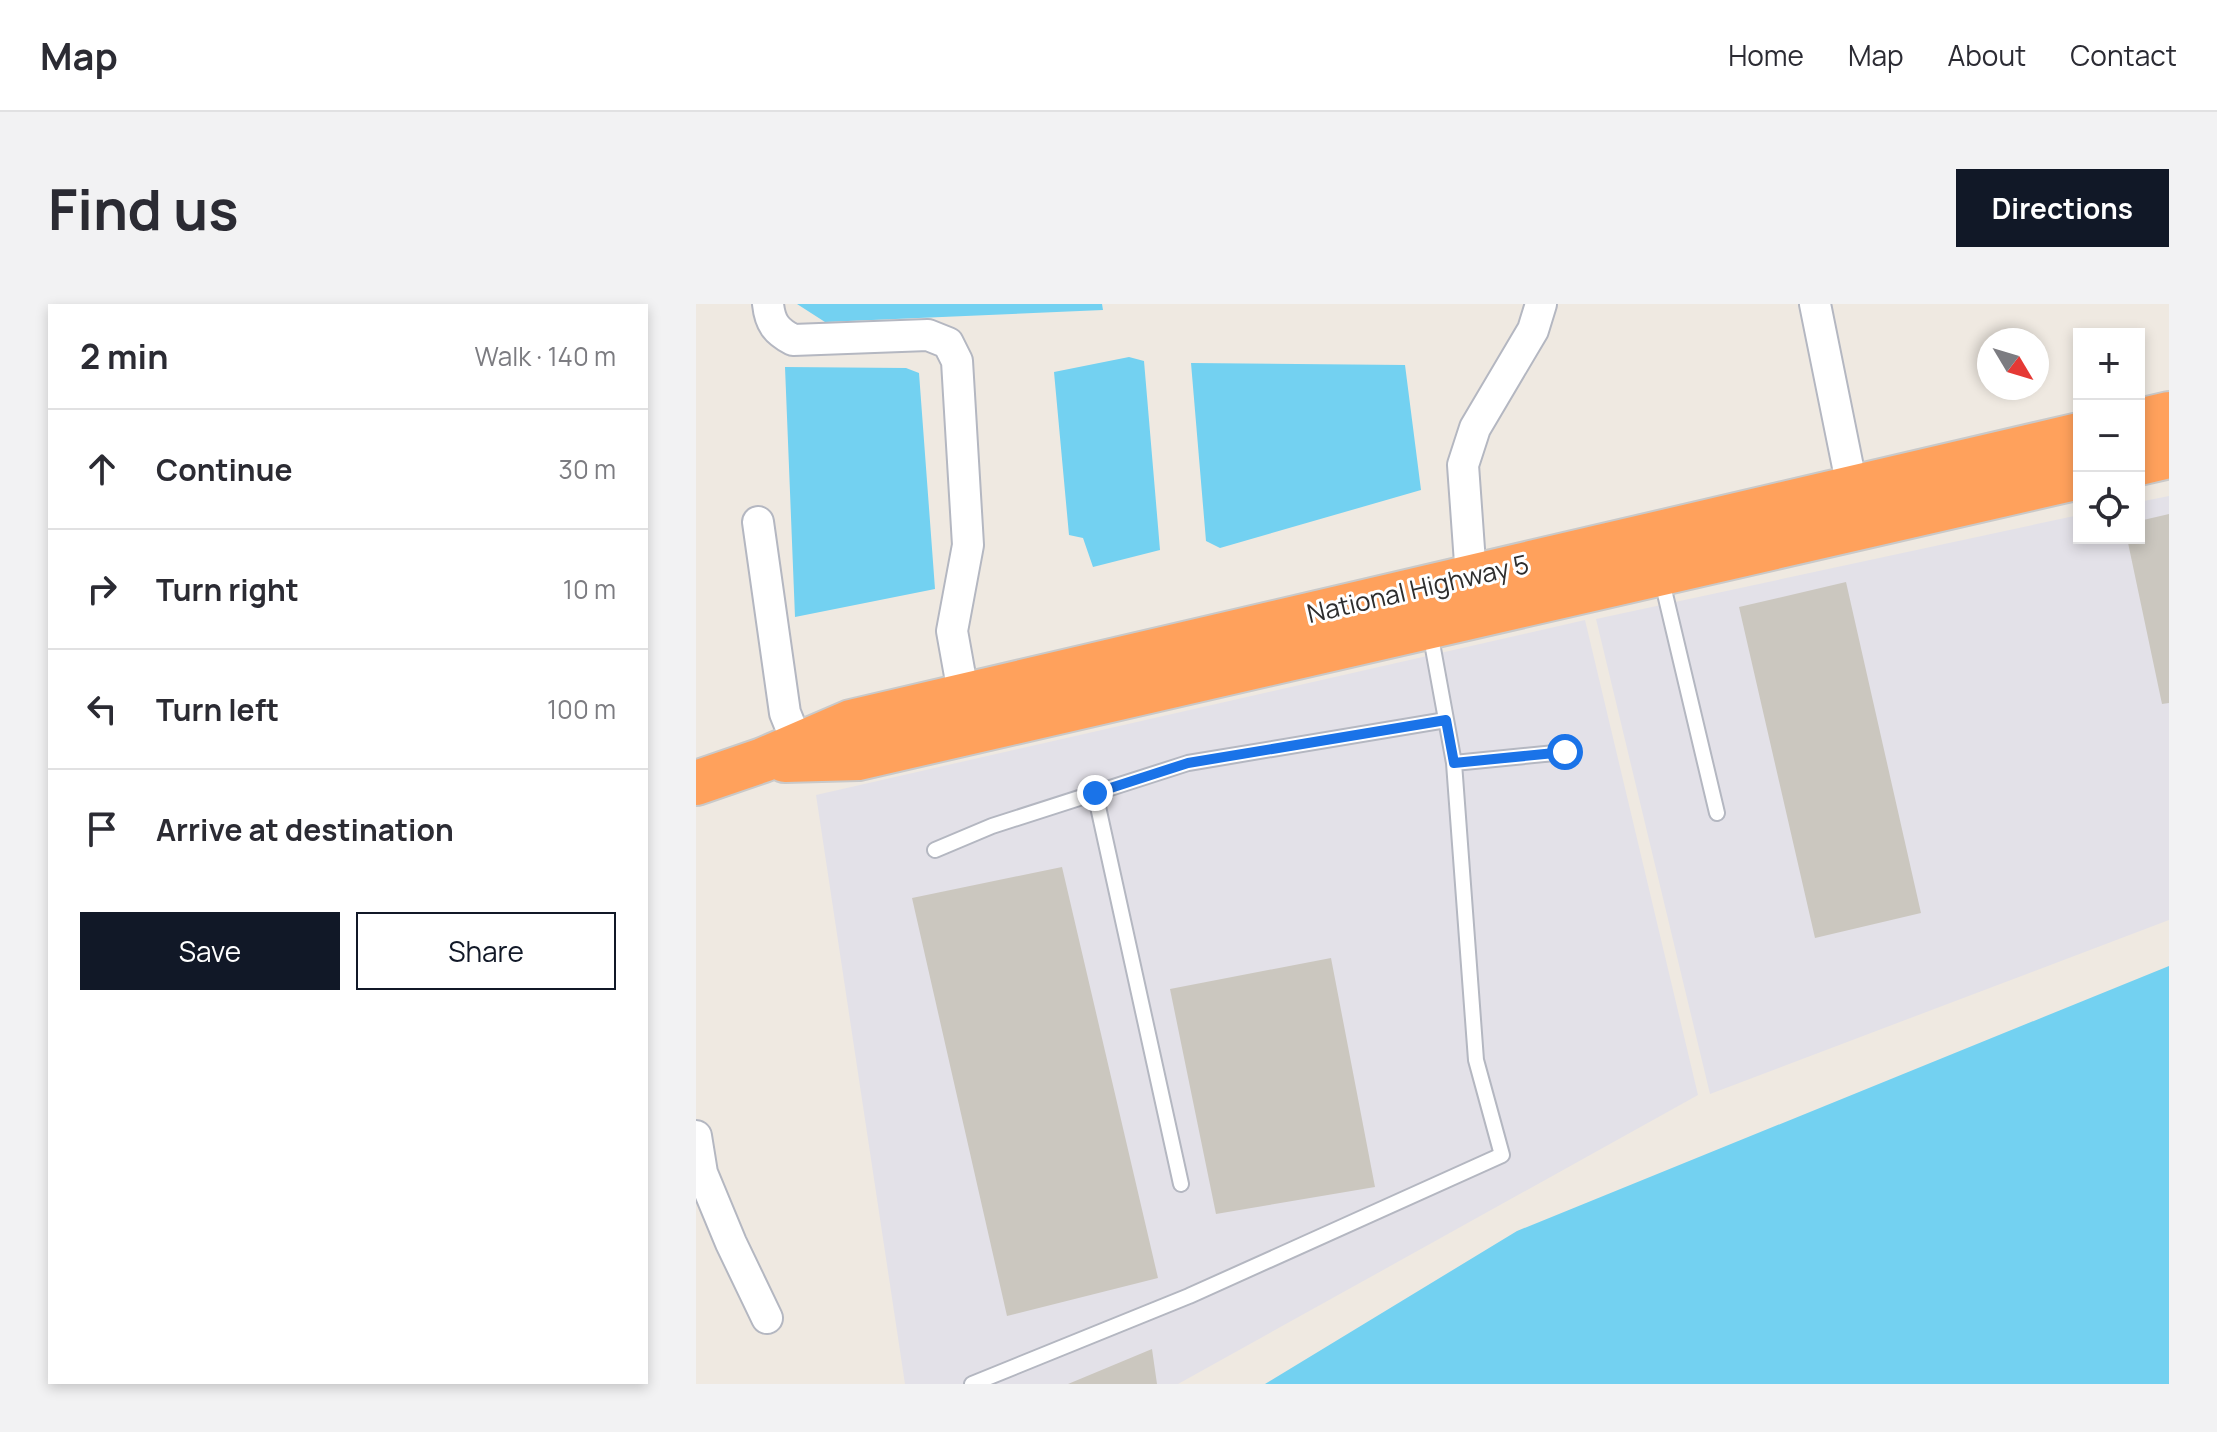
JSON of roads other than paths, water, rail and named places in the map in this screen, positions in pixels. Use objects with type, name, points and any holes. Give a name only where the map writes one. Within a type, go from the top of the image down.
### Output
[{"type":"highway","points":[[2145,420],[2169,414]]},
{"type":"highway","name":"National Highway 5","points":[[781,752],[858,758],[1425,608],[1984,478],[2073,438]]},
{"type":"highway","points":[[2145,462],[2169,456]]},
{"type":"highway","name":"National Highway 5","points":[[696,783],[851,722],[1425,608],[1471,577],[1655,554],[1852,487],[1984,478],[2073,477]]},
{"type":"street","points":[[768,304],[769,317],[777,332],[793,340],[928,335],[948,343],[957,361],[968,545],[952,631],[964,698]]},
{"type":"street","points":[[1471,577],[1463,465],[1475,428],[1533,330],[1541,304]]},
{"type":"street","points":[[1815,304],[1852,487]]},
{"type":"street","points":[[758,522],[785,713],[781,752]]},
{"type":"street","points":[[696,1136],[702,1173],[767,1318]]},
{"type":"lane","points":[[1655,554],[1717,813]]},
{"type":"lane","points":[[972,1384],[1189,1296],[1502,1155],[1476,1060],[1454,763],[1425,608]]},
{"type":"lane","points":[[935,850],[992,826],[1188,763],[1446,720]]},
{"type":"lane","points":[[1454,763],[1565,752]]},
{"type":"lane","points":[[1095,793],[1181,1184]]},
{"type":"water","points":[[797,304],[1102,304],[1103,310],[825,322]]},
{"type":"water","points":[[1129,357],[1144,361],[1160,550],[1093,567],[1083,538],[1069,535],[1054,372]]},
{"type":"water","points":[[1191,363],[1405,365],[1421,490],[1220,548],[1206,541]]},
{"type":"water","points":[[785,367],[906,368],[919,373],[935,589],[795,617]]},
{"type":"water","points":[[2169,966],[2169,1384],[1265,1384],[1517,1231]]}]
